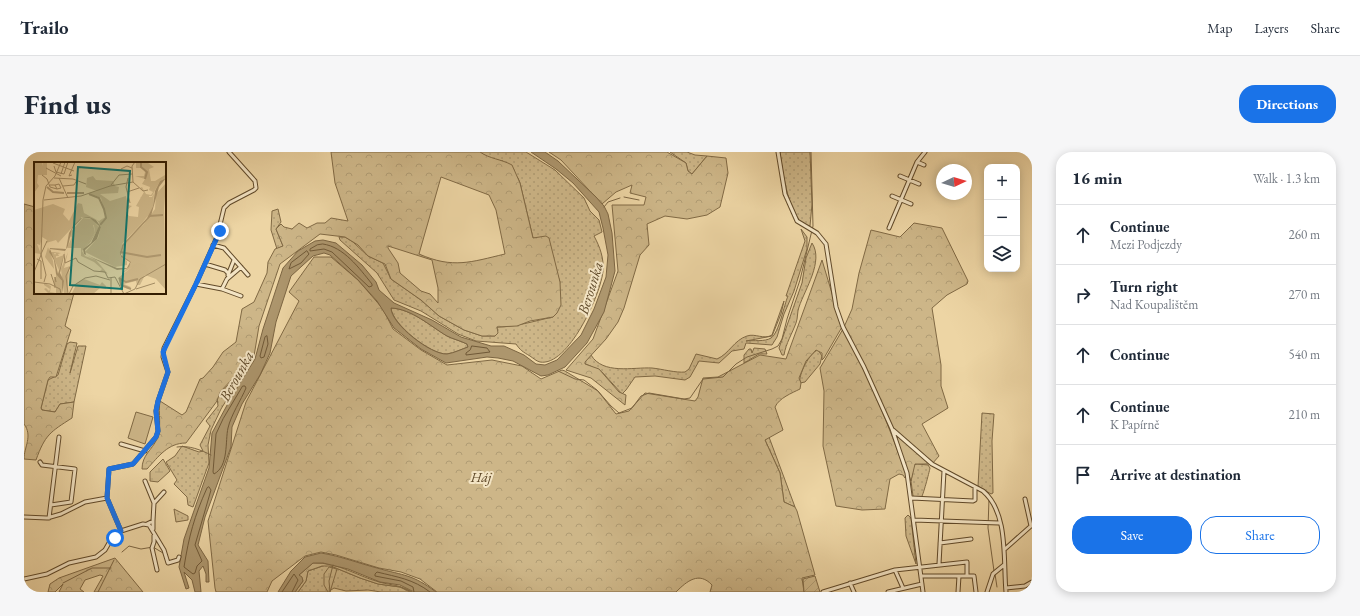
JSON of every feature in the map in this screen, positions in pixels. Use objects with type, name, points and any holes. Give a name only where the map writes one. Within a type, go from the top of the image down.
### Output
[{"type":"street","points":[[121,531],[107,498],[109,469],[131,465],[156,437],[158,401],[168,372],[163,352],[220,231],[224,208],[256,188],[255,181],[229,152]]},
{"type":"street","points":[[778,152],[785,194],[797,221],[817,233],[826,244],[833,293],[841,320],[892,429],[907,473],[912,498],[923,592]]},
{"type":"street","points":[[889,228],[917,162],[925,153]]},
{"type":"street","points":[[917,162],[924,165]]},
{"type":"street","points":[[900,176],[918,184]]},
{"type":"street","points":[[892,196],[911,204]]},
{"type":"street","points":[[213,245],[224,248],[248,275]]},
{"type":"street","points":[[222,289],[234,260]]},
{"type":"street","points":[[205,264],[225,270],[229,274]]},
{"type":"street","points":[[227,279],[241,267]]},
{"type":"street","points":[[196,284],[222,289],[241,296]]},
{"type":"street","points":[[892,429],[931,464],[975,487],[991,498],[995,506],[1005,549],[1004,565],[1006,590],[1025,586],[1032,582]]},
{"type":"street","points":[[49,518],[59,437]]},
{"type":"street","points":[[121,444],[145,451]]},
{"type":"street","points":[[40,462],[42,465],[75,469],[71,502],[51,504]]},
{"type":"street","points":[[939,564],[944,471]]},
{"type":"street","points":[[145,480],[154,503],[153,546],[157,570]]},
{"type":"street","points":[[912,498],[973,501],[975,500],[975,487]]},
{"type":"street","points":[[154,503],[164,492]]},
{"type":"street","points":[[24,517],[49,518],[62,514],[85,502],[107,498]]},
{"type":"street","points":[[1005,549],[1022,532],[1032,525],[1025,499]]},
{"type":"street","points":[[914,520],[999,523]]},
{"type":"street","points":[[24,579],[47,574],[69,563],[96,557],[105,550],[109,543],[121,531],[153,521]]},
{"type":"street","points":[[147,524],[153,530],[164,550],[168,563],[170,564],[178,561],[179,557]]},
{"type":"street","points":[[940,543],[971,539]]},
{"type":"street","points":[[823,592],[895,570],[920,566],[967,562],[967,576]]},
{"type":"street","points":[[987,592],[992,574],[1004,565]]},
{"type":"street","points":[[895,570],[902,588]]},
{"type":"street","points":[[921,576],[974,576],[976,592]]},
{"type":"street","points":[[958,592],[959,576]]},
{"type":"street","points":[[850,583],[854,592]]},
{"type":"street","points":[[888,592],[922,584]]},
{"type":"green space","points":[[331,152],[480,152],[512,165],[520,183],[533,238],[546,236],[549,238],[560,282],[561,305],[557,313],[553,317],[530,321],[517,326],[497,327],[498,333],[495,336],[482,336],[464,330],[439,316],[421,300],[391,279],[385,264],[368,256],[358,245],[345,237],[320,234],[280,264],[259,326],[254,356],[220,392],[217,401],[186,443],[174,445],[164,451],[147,469],[142,469],[144,460],[157,439],[160,425],[160,401],[182,415],[186,412],[200,379],[203,378],[213,367],[223,352],[236,342],[242,309],[254,302],[267,273],[268,262],[275,249],[283,246],[276,229],[281,224],[284,227],[292,229],[299,223],[307,228],[317,223],[325,223],[331,218],[348,221],[335,183]],"holes":[[[441,177],[489,195],[496,210],[505,254],[462,263],[452,263],[431,259],[419,254]],[[388,246],[432,260],[438,288],[438,303],[430,294],[421,291],[400,273],[398,263]]]},
{"type":"green space","points":[[480,152],[526,152],[555,170],[584,198],[590,211],[599,220],[602,232],[594,236],[603,262],[601,282],[590,311],[581,327],[572,341],[561,353],[551,360],[540,362],[537,361],[522,351],[516,344],[476,341],[458,334],[421,311],[394,300],[377,273],[340,240],[339,237],[345,237],[353,242],[368,256],[383,263],[391,279],[421,300],[439,316],[464,330],[482,336],[495,336],[497,327],[518,325],[553,317],[560,282],[556,270],[539,239],[533,238],[518,178],[503,161],[490,159]]},
{"type":"green space","points":[[549,152],[667,152],[686,163],[688,171],[692,174],[707,156],[726,158],[728,173],[720,207],[707,215],[687,219],[665,216],[647,224],[649,245],[640,255],[624,308],[618,322],[606,339],[585,362],[585,364],[599,369],[619,392],[626,395],[625,405],[591,378],[566,370],[593,339],[618,271],[612,205],[644,205],[646,197],[630,193],[632,185],[616,192],[602,204],[561,160]]},
{"type":"green space","points":[[670,152],[687,152],[695,155],[707,156],[692,174],[688,171],[686,163]]},
{"type":"green space","points":[[780,152],[810,152],[812,204],[810,226],[803,223],[797,216],[792,206],[785,182]]},
{"type":"green space","points":[[24,204],[34,207],[34,294],[74,294],[65,326],[71,330],[56,377],[50,377],[48,380],[41,408],[42,410],[55,412],[60,404],[74,402],[72,418],[49,435],[42,445],[36,460],[24,459],[28,433],[24,424]]},
{"type":"green space","points":[[278,209],[281,222],[276,229],[283,246],[277,249],[271,230],[272,211]]},
{"type":"green space","points":[[914,223],[942,228],[968,281],[967,284],[947,295],[932,308],[941,365],[941,386],[948,408],[922,424],[939,456],[932,464],[915,464],[911,481],[893,429],[844,327],[852,309],[859,273],[871,230],[900,237]]},
{"type":"green space","points":[[801,229],[807,237],[807,249],[794,291],[784,314],[777,337],[772,345],[746,343],[744,349],[732,351],[719,363],[699,361],[690,377],[685,380],[655,376],[635,377],[622,394],[602,372],[584,363],[591,355],[596,361],[611,368],[652,368],[685,372],[689,369],[696,354],[717,359],[725,354],[742,338],[750,335],[766,337],[772,335],[784,301],[781,314],[772,336],[746,341],[771,338],[779,325],[788,296],[786,296],[805,241]]},
{"type":"green space","points":[[812,243],[815,250],[815,266],[799,307],[796,323],[784,355],[782,355],[779,348],[802,283],[806,258]]},
{"type":"green space","name":"Háj","points":[[314,257],[331,257],[358,280],[383,309],[393,329],[421,350],[447,365],[492,360],[522,366],[541,379],[562,370],[598,391],[616,414],[629,411],[645,393],[695,401],[698,397],[703,378],[718,377],[760,355],[786,359],[822,260],[842,327],[822,360],[822,353],[816,350],[806,361],[799,378],[801,383],[800,389],[783,398],[775,407],[783,430],[765,440],[780,473],[784,502],[795,507],[797,511],[815,575],[802,578],[804,592],[710,592],[712,585],[707,581],[698,578],[684,584],[676,592],[437,592],[420,579],[401,572],[379,568],[321,552],[305,556],[272,581],[267,592],[216,592],[208,521],[246,402],[299,301],[289,292]]},
{"type":"green space","points":[[391,308],[406,311],[447,336],[467,344],[468,347],[447,354],[440,353],[432,349],[405,330],[393,315]]},
{"type":"green space","points":[[843,329],[878,400],[906,475],[905,478],[903,475],[899,474],[890,479],[885,509],[862,510],[836,506],[823,446],[824,391],[820,368]]},
{"type":"green space","points":[[70,342],[77,343],[70,373],[78,346],[86,346],[74,402],[60,404],[55,412],[42,410],[41,408],[48,380],[58,375],[67,344]]},
{"type":"green space","points":[[754,348],[765,349],[767,354],[759,354],[744,363],[744,355],[749,349],[751,349],[752,353]]},
{"type":"green space","points":[[818,350],[822,356],[820,364],[805,382],[800,383],[805,364],[808,359]]},
{"type":"green space","points":[[251,360],[221,409],[211,430],[208,445],[209,463],[193,507],[188,505],[187,497],[174,484],[177,480],[166,462],[175,456],[182,446],[199,452],[203,451],[200,445],[210,426],[206,421],[218,406],[217,397]]},
{"type":"green space","points":[[136,412],[153,417],[145,444],[128,438]]},
{"type":"green space","points":[[982,413],[994,414],[992,441],[993,493],[991,494],[978,486]]},
{"type":"green space","points":[[769,437],[795,507],[784,502],[780,473],[765,440]]},
{"type":"green space","points":[[163,459],[170,471],[158,482],[150,481],[150,472]]},
{"type":"green space","points":[[914,465],[928,465],[930,468],[921,498],[913,496],[911,481]]},
{"type":"green space","points":[[174,509],[188,516],[188,520],[176,522]]},
{"type":"green space","points":[[908,515],[911,518],[916,564],[906,536],[905,518]]},
{"type":"green space","points":[[115,558],[143,592],[94,592],[103,576],[100,575],[85,580],[80,589],[84,592],[59,592],[63,584],[55,592],[48,592],[50,584],[59,578]]},
{"type":"green space","points":[[313,563],[322,563],[339,567],[379,582],[399,586],[412,592],[400,587],[378,584],[331,566],[322,566],[308,571],[306,581],[298,592],[295,592],[303,581],[299,575]]},
{"type":"green space","points":[[326,565],[378,584],[400,587],[410,592],[381,592],[368,590],[346,591],[334,588],[328,592],[298,592],[306,581],[308,571]]},
{"type":"green space","points":[[329,567],[337,569],[330,592],[328,592],[324,585],[324,574]]},
{"type":"green space","points":[[815,576],[820,592],[804,592],[803,579]]},
{"type":"water","points":[[531,152],[545,152],[558,161],[596,197],[604,206],[608,214],[612,233],[615,271],[604,312],[587,343],[565,367],[548,375],[541,376],[513,361],[498,358],[487,357],[446,363],[421,349],[394,328],[377,301],[358,280],[330,255],[324,253],[313,256],[291,276],[276,322],[270,353],[260,375],[242,404],[232,427],[231,447],[205,517],[198,545],[208,561],[209,582],[206,582],[206,574],[203,566],[199,571],[201,592],[195,592],[192,580],[184,572],[189,588],[186,589],[179,567],[184,539],[209,468],[212,433],[232,396],[255,359],[283,268],[298,251],[315,241],[323,240],[336,243],[362,265],[376,282],[379,290],[394,303],[432,320],[461,337],[491,346],[504,346],[524,355],[536,364],[545,365],[557,360],[581,335],[594,309],[606,277],[608,255],[599,212],[573,183]],"holes":[[[391,308],[406,311],[447,336],[467,344],[468,347],[447,354],[440,353],[422,344],[404,330],[393,315]]]},
{"type":"water","points":[[321,553],[408,576],[428,586],[436,592],[414,592],[400,585],[380,582],[348,569],[323,563],[313,563],[299,575],[302,577],[303,581],[295,592],[278,592],[291,571],[305,557]]},
{"type":"waterway","points":[[558,371],[575,379],[584,380],[597,390],[619,413],[632,408],[641,396],[649,393],[684,399],[690,398],[703,379],[723,377],[736,364],[747,357],[778,346],[782,339],[800,280],[813,226],[811,152]]},
{"type":"waterway","points":[[624,197],[639,200]]},
{"type":"waterway","points":[[604,207],[608,202],[620,198]]},
{"type":"waterway","points":[[177,447],[190,447],[211,455]]},
{"type":"waterway","points":[[989,499],[988,528],[994,571]]},
{"type":"waterway","points":[[122,552],[129,546],[141,549],[153,547],[163,553]]},
{"type":"waterway","points":[[98,592],[114,560]]},
{"type":"waterway","points":[[330,592],[329,581],[333,565]]},
{"type":"waterway","points":[[63,583],[92,568],[111,568]]},
{"type":"waterway","points":[[995,574],[997,587]]},
{"type":"route","points":[[115,538],[121,531],[114,518],[107,498],[109,469],[133,464],[154,442],[158,431],[156,411],[159,395],[168,373],[168,367],[164,361],[163,352],[220,231]]},
{"type":"water label","name":"Berounka","points":[[590,288]]},
{"type":"water label","name":"Berounka","points":[[236,376]]}]
